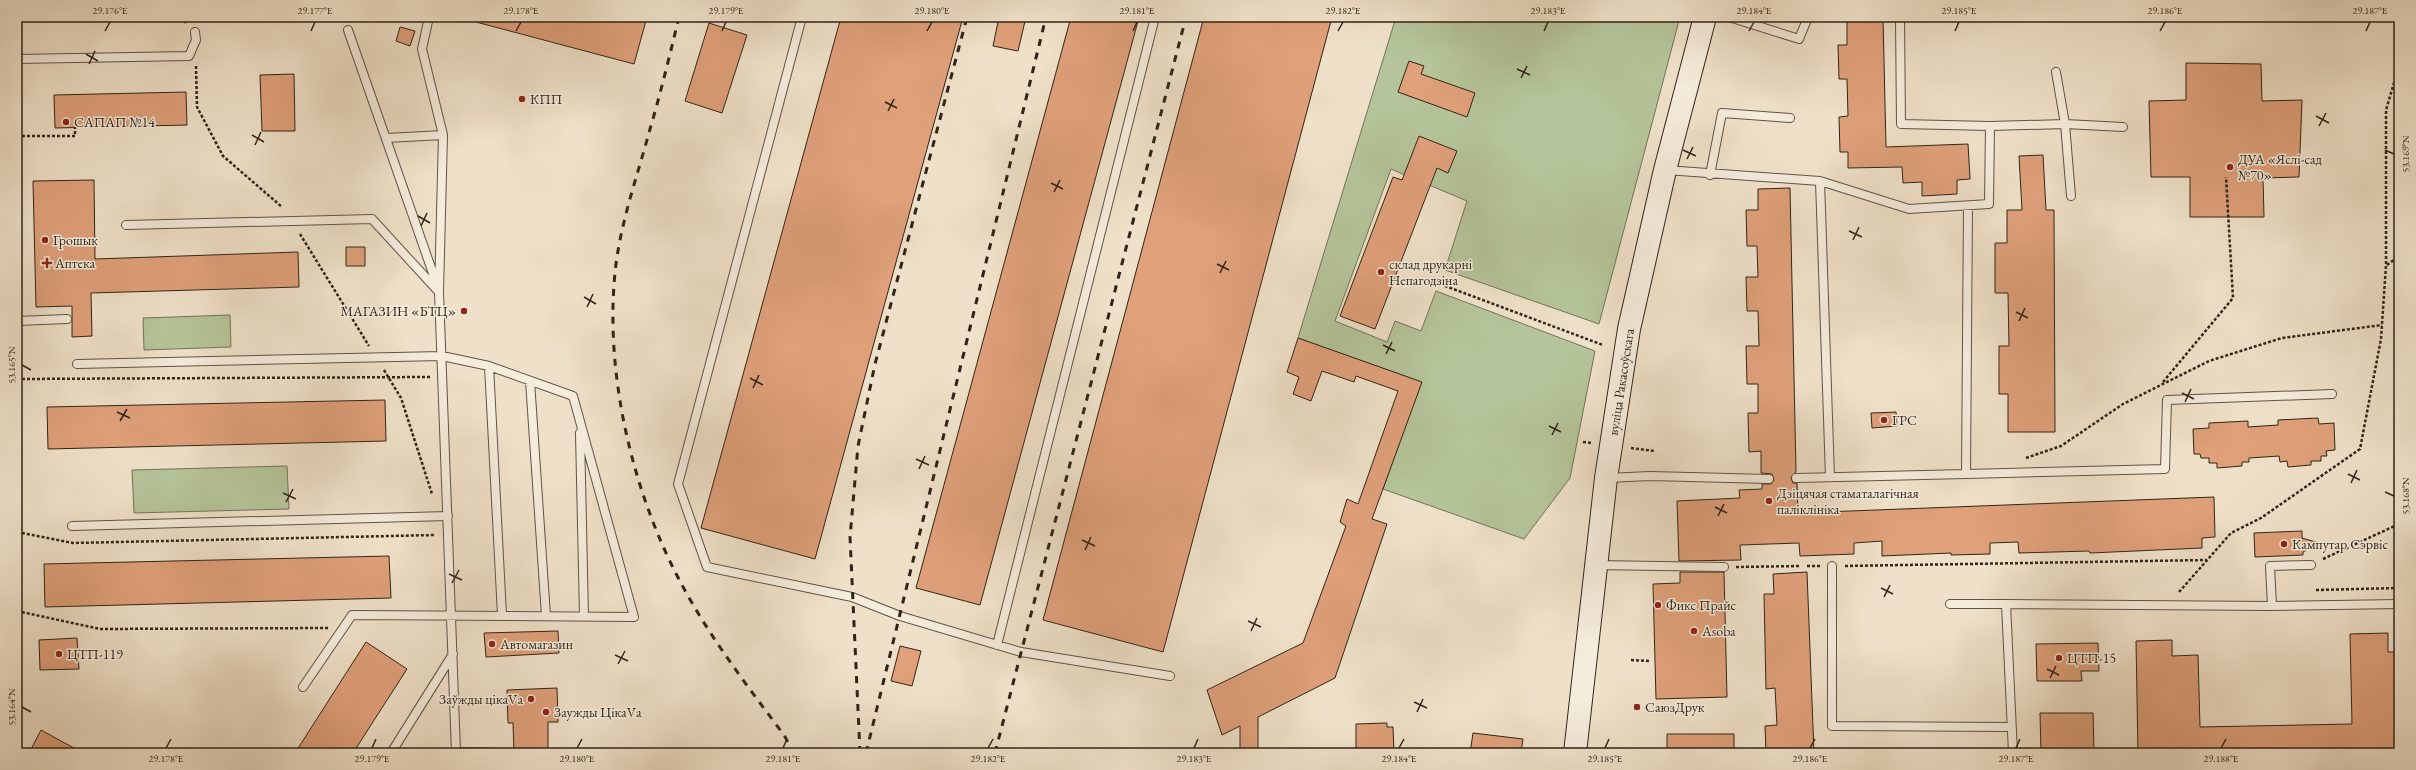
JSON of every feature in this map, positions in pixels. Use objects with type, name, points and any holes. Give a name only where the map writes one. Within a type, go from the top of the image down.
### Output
[{"type":"main road","name":"вуліца Ракасоўскага","points":[[1575,753],[1606,478],[1629,329],[1665,170],[1705,17]]},
{"type":"lane","points":[[429,17],[422,49],[443,135],[439,292],[442,356],[444,516],[451,614],[456,753],[509,753]]},
{"type":"lane","points":[[802,17],[678,484],[707,567],[852,597],[900,616],[1021,652],[1170,676]]},
{"type":"lane","points":[[998,645],[1155,17]]},
{"type":"lane","points":[[1729,17],[1799,39],[1808,17]]},
{"type":"lane","points":[[1900,17],[1901,124],[1990,126],[2065,124],[2123,127]]},
{"type":"lane","points":[[348,30],[439,292]]},
{"type":"lane","points":[[17,60],[189,56],[195,36]]},
{"type":"lane","points":[[2056,72],[2065,124],[2071,196]]},
{"type":"lane","points":[[1710,174],[1722,113],[1790,118]]},
{"type":"lane","points":[[1665,170],[1820,181],[1909,209],[1989,204],[1990,126]]},
{"type":"lane","points":[[386,138],[443,135]]},
{"type":"lane","points":[[1820,181],[1830,477]]},
{"type":"lane","points":[[1966,474],[1968,206]]},
{"type":"lane","points":[[126,225],[292,222],[349,218],[372,219],[439,292]]},
{"type":"lane","points":[[17,321],[67,319]]},
{"type":"lane","points":[[77,364],[442,356],[489,366],[573,396],[634,617],[451,614],[352,615],[303,687]]},
{"type":"lane","points":[[489,366],[502,615]]},
{"type":"lane","points":[[530,381],[546,616]]},
{"type":"lane","points":[[1796,478],[2165,469],[2167,400],[2332,394]]},
{"type":"lane","points":[[580,420],[584,616]]},
{"type":"lane","points":[[1606,478],[1650,476],[1769,479]]},
{"type":"lane","points":[[72,526],[444,516]]},
{"type":"lane","points":[[1596,565],[1724,567]]},
{"type":"lane","points":[[2272,606],[2270,566],[2312,565]]},
{"type":"lane","points":[[1832,566],[1832,726],[2011,727]]},
{"type":"lane","points":[[1950,604],[2272,606],[2399,604]]},
{"type":"lane","points":[[2006,604],[2013,753]]},
{"type":"lane","points":[[391,753],[453,654]]},
{"type":"path","points":[[17,532],[73,543],[445,534],[444,516],[401,398],[292,222],[289,214],[223,156],[197,107],[195,36],[182,17]]},
{"type":"path","points":[[2168,606],[2231,533],[2261,518],[2360,449],[2381,339],[2386,266],[2386,110],[2399,66]]},
{"type":"path","points":[[17,136],[74,136],[75,128]]},
{"type":"path","points":[[2162,384],[2233,298],[2226,177]]},
{"type":"path","points":[[2386,266],[2399,256]]},
{"type":"path","points":[[1440,284],[1603,345]]},
{"type":"path","points":[[17,378],[442,376]]},
{"type":"path","points":[[2312,565],[2399,524]]},
{"type":"path","points":[[1807,566],[2207,560]]},
{"type":"path","points":[[1724,567],[1800,566]]},
{"type":"path","points":[[2311,590],[2399,588]]},
{"type":"path","points":[[2181,591],[2188,591]]},
{"type":"path","points":[[17,611],[100,629],[342,628]]},
{"type":"path","points":[[1631,660],[1651,661]]},
{"type":"green space","points":[[1396,17],[1680,17],[1599,324],[1445,270],[1467,201],[1391,169],[1335,321],[1387,342],[1395,321],[1421,331],[1436,291],[1595,351],[1570,478],[1524,539],[1383,489],[1421,382],[1298,338]]},
{"type":"green space","points":[[230,315],[231,347],[144,350],[143,318]]},
{"type":"green space","points":[[287,466],[289,509],[134,513],[132,470]]},
{"type":"building","points":[[476,17],[647,17],[634,64],[476,22]]},
{"type":"building","points":[[841,17],[963,17],[815,559],[701,528]]},
{"type":"building","points":[[999,17],[1026,17],[1018,51],[993,46]]},
{"type":"building","points":[[1071,17],[1122,17],[1138,21],[980,605],[916,588]]},
{"type":"building","points":[[1204,17],[1332,17],[1163,652],[1043,620]]},
{"type":"building","points":[[1847,17],[1883,17],[1886,147],[1968,144],[1970,179],[1957,180],[1957,194],[1922,196],[1922,182],[1903,183],[1902,167],[1848,168],[1848,152],[1840,152],[1839,117],[1848,116],[1847,79],[1839,79],[1838,45],[1847,45]]},
{"type":"building","points":[[709,23],[747,35],[722,113],[685,101]]},
{"type":"building","points":[[400,27],[415,31],[410,46],[396,41]]},
{"type":"building","points":[[1409,61],[1424,66],[1421,74],[1475,93],[1467,117],[1398,92]]},
{"type":"building","name":"ДУА «Яслі-сад №70»","points":[[2186,63],[2261,64],[2262,101],[2302,100],[2299,177],[2263,178],[2264,217],[2190,217],[2190,177],[2151,177],[2149,101],[2186,100]]},
{"type":"building","points":[[294,74],[295,131],[262,131],[260,75]]},
{"type":"building","points":[[186,92],[187,125],[55,128],[54,95]]},
{"type":"building","points":[[1419,136],[1457,151],[1448,173],[1437,168],[1375,329],[1340,316],[1393,177],[1402,180]]},
{"type":"building","points":[[2043,155],[2046,210],[2054,210],[2055,432],[2008,432],[2008,394],[1999,394],[1999,346],[2009,346],[2008,293],[1995,293],[1995,243],[2007,243],[2007,210],[2022,210],[2019,156]]},
{"type":"building","points":[[94,180],[95,259],[298,252],[299,287],[91,293],[92,336],[72,337],[72,306],[36,307],[33,181]]},
{"type":"building","points":[[1790,188],[1796,472],[1791,478],[1793,483],[1797,483],[1798,513],[2214,497],[2215,537],[2202,538],[2202,548],[2090,553],[2089,551],[2019,553],[2018,542],[1990,543],[1990,554],[1951,555],[1951,553],[1882,556],[1882,541],[1854,543],[1854,554],[1800,556],[1799,543],[1740,545],[1741,560],[1679,561],[1677,501],[1740,498],[1739,490],[1762,489],[1762,484],[1771,484],[1774,480],[1772,474],[1761,473],[1761,451],[1749,452],[1748,413],[1758,413],[1758,384],[1747,384],[1746,346],[1759,346],[1758,311],[1747,311],[1746,277],[1758,277],[1757,246],[1747,246],[1746,210],[1758,210],[1758,189]]},
{"type":"building","points":[[346,247],[365,247],[365,266],[346,266]]},
{"type":"building","points":[[1298,338],[1422,382],[1372,519],[1387,524],[1335,678],[1258,717],[1258,753],[1240,753],[1240,726],[1222,735],[1207,690],[1303,643],[1346,526],[1340,522],[1347,499],[1358,504],[1398,391],[1356,376],[1354,382],[1322,371],[1311,401],[1293,394],[1299,377],[1287,372]]},
{"type":"building","points":[[385,400],[386,441],[48,449],[47,407]]},
{"type":"building","name":"ГРС","points":[[1896,412],[1897,426],[1872,428],[1871,413]]},
{"type":"building","points":[[2318,418],[2319,424],[2334,423],[2335,450],[2326,451],[2327,456],[2321,456],[2321,461],[2311,461],[2311,465],[2288,467],[2287,461],[2280,462],[2279,456],[2249,458],[2249,462],[2242,462],[2242,466],[2217,468],[2217,463],[2209,463],[2209,458],[2201,458],[2200,454],[2194,454],[2193,429],[2209,428],[2209,423],[2248,421],[2248,427],[2278,425],[2278,420]]},
{"type":"building","name":"Кампутар Сэрвіс","points":[[2302,531],[2302,538],[2319,543],[2303,552],[2303,555],[2255,557],[2254,533]]},
{"type":"building","points":[[389,556],[391,598],[45,607],[44,564]]},
{"type":"building","points":[[1680,572],[1724,572],[1727,697],[1656,699],[1653,584],[1680,583]]},
{"type":"building","points":[[1807,572],[1814,753],[1766,753],[1765,726],[1777,725],[1775,688],[1766,689],[1764,594],[1774,594],[1773,574]]},
{"type":"building","points":[[558,631],[559,653],[486,657],[484,633]]},
{"type":"building","points":[[2388,633],[2388,652],[2399,652],[2399,753],[2138,753],[2136,641],[2172,640],[2172,656],[2198,655],[2200,727],[2352,724],[2350,634]]},
{"type":"building","name":"ЦТП-119","points":[[77,638],[79,669],[40,670],[39,640]]},
{"type":"building","points":[[366,642],[407,669],[353,753],[295,753]]},
{"type":"building","name":"ЦТП-15","points":[[2098,643],[2099,671],[2081,671],[2082,681],[2037,681],[2036,644]]},
{"type":"building","points":[[900,646],[921,651],[912,686],[891,681]]},
{"type":"building","points":[[557,688],[558,722],[548,722],[548,753],[514,753],[513,723],[508,723],[507,690]]},
{"type":"building","points":[[2040,713],[2093,713],[2094,753],[2041,753]]},
{"type":"building","points":[[1387,723],[1387,727],[1393,727],[1394,753],[1356,753],[1356,724]]},
{"type":"building","points":[[41,730],[83,753],[29,753]]},
{"type":"building","points":[[1473,733],[1523,739],[1521,753],[1470,753]]},
{"type":"building","points":[[1667,734],[1734,734],[1734,753],[1667,753]]},
{"type":"railway","points":[[679,17],[658,101],[626,213],[616,264],[613,304],[614,346],[618,387],[625,429],[636,471],[649,511],[664,549],[682,585],[705,624],[730,662],[784,735],[794,753]]},
{"type":"railway","points":[[860,753],[850,537],[858,446],[875,364],[967,17]]},
{"type":"railway","points":[[866,753],[1046,17]]},
{"type":"railway","points":[[995,753],[1186,17]]},
{"type":"place","name":"КПП","points":[[522,99]]},
{"type":"place","name":"САПАП №14","points":[[66,122]]},
{"type":"place","name":"ДУА «Яслі-сад №70»","points":[[2230,167]]},
{"type":"place","name":"Грошык","points":[[45,240]]},
{"type":"place","name":"Аптека","points":[[47,263]]},
{"type":"place","name":"склад друкарні Непагодзіна","points":[[1381,272]]},
{"type":"place","name":"МАГАЗИН «БТЦ»","points":[[464,311]]},
{"type":"place","name":"ГРС","points":[[1884,420]]},
{"type":"place","name":"Дзіцячая стаматалагічная паліклініка","points":[[1769,501]]},
{"type":"place","name":"Кампутар Сэрвіс","points":[[2284,544]]},
{"type":"place","name":"Фикс Прайс","points":[[1658,605]]},
{"type":"place","name":"Asoba","points":[[1694,631]]},
{"type":"place","name":"Автомагазин","points":[[492,644]]},
{"type":"place","name":"ЦТП-119","points":[[59,654]]},
{"type":"place","name":"ЦТП-15","points":[[2059,658]]},
{"type":"place","name":"Заўжды цікаVа","points":[[531,699]]},
{"type":"place","name":"СаюзДрук","points":[[1637,707]]},
{"type":"place","name":"Заужды ЦікаVа","points":[[546,712]]}]
